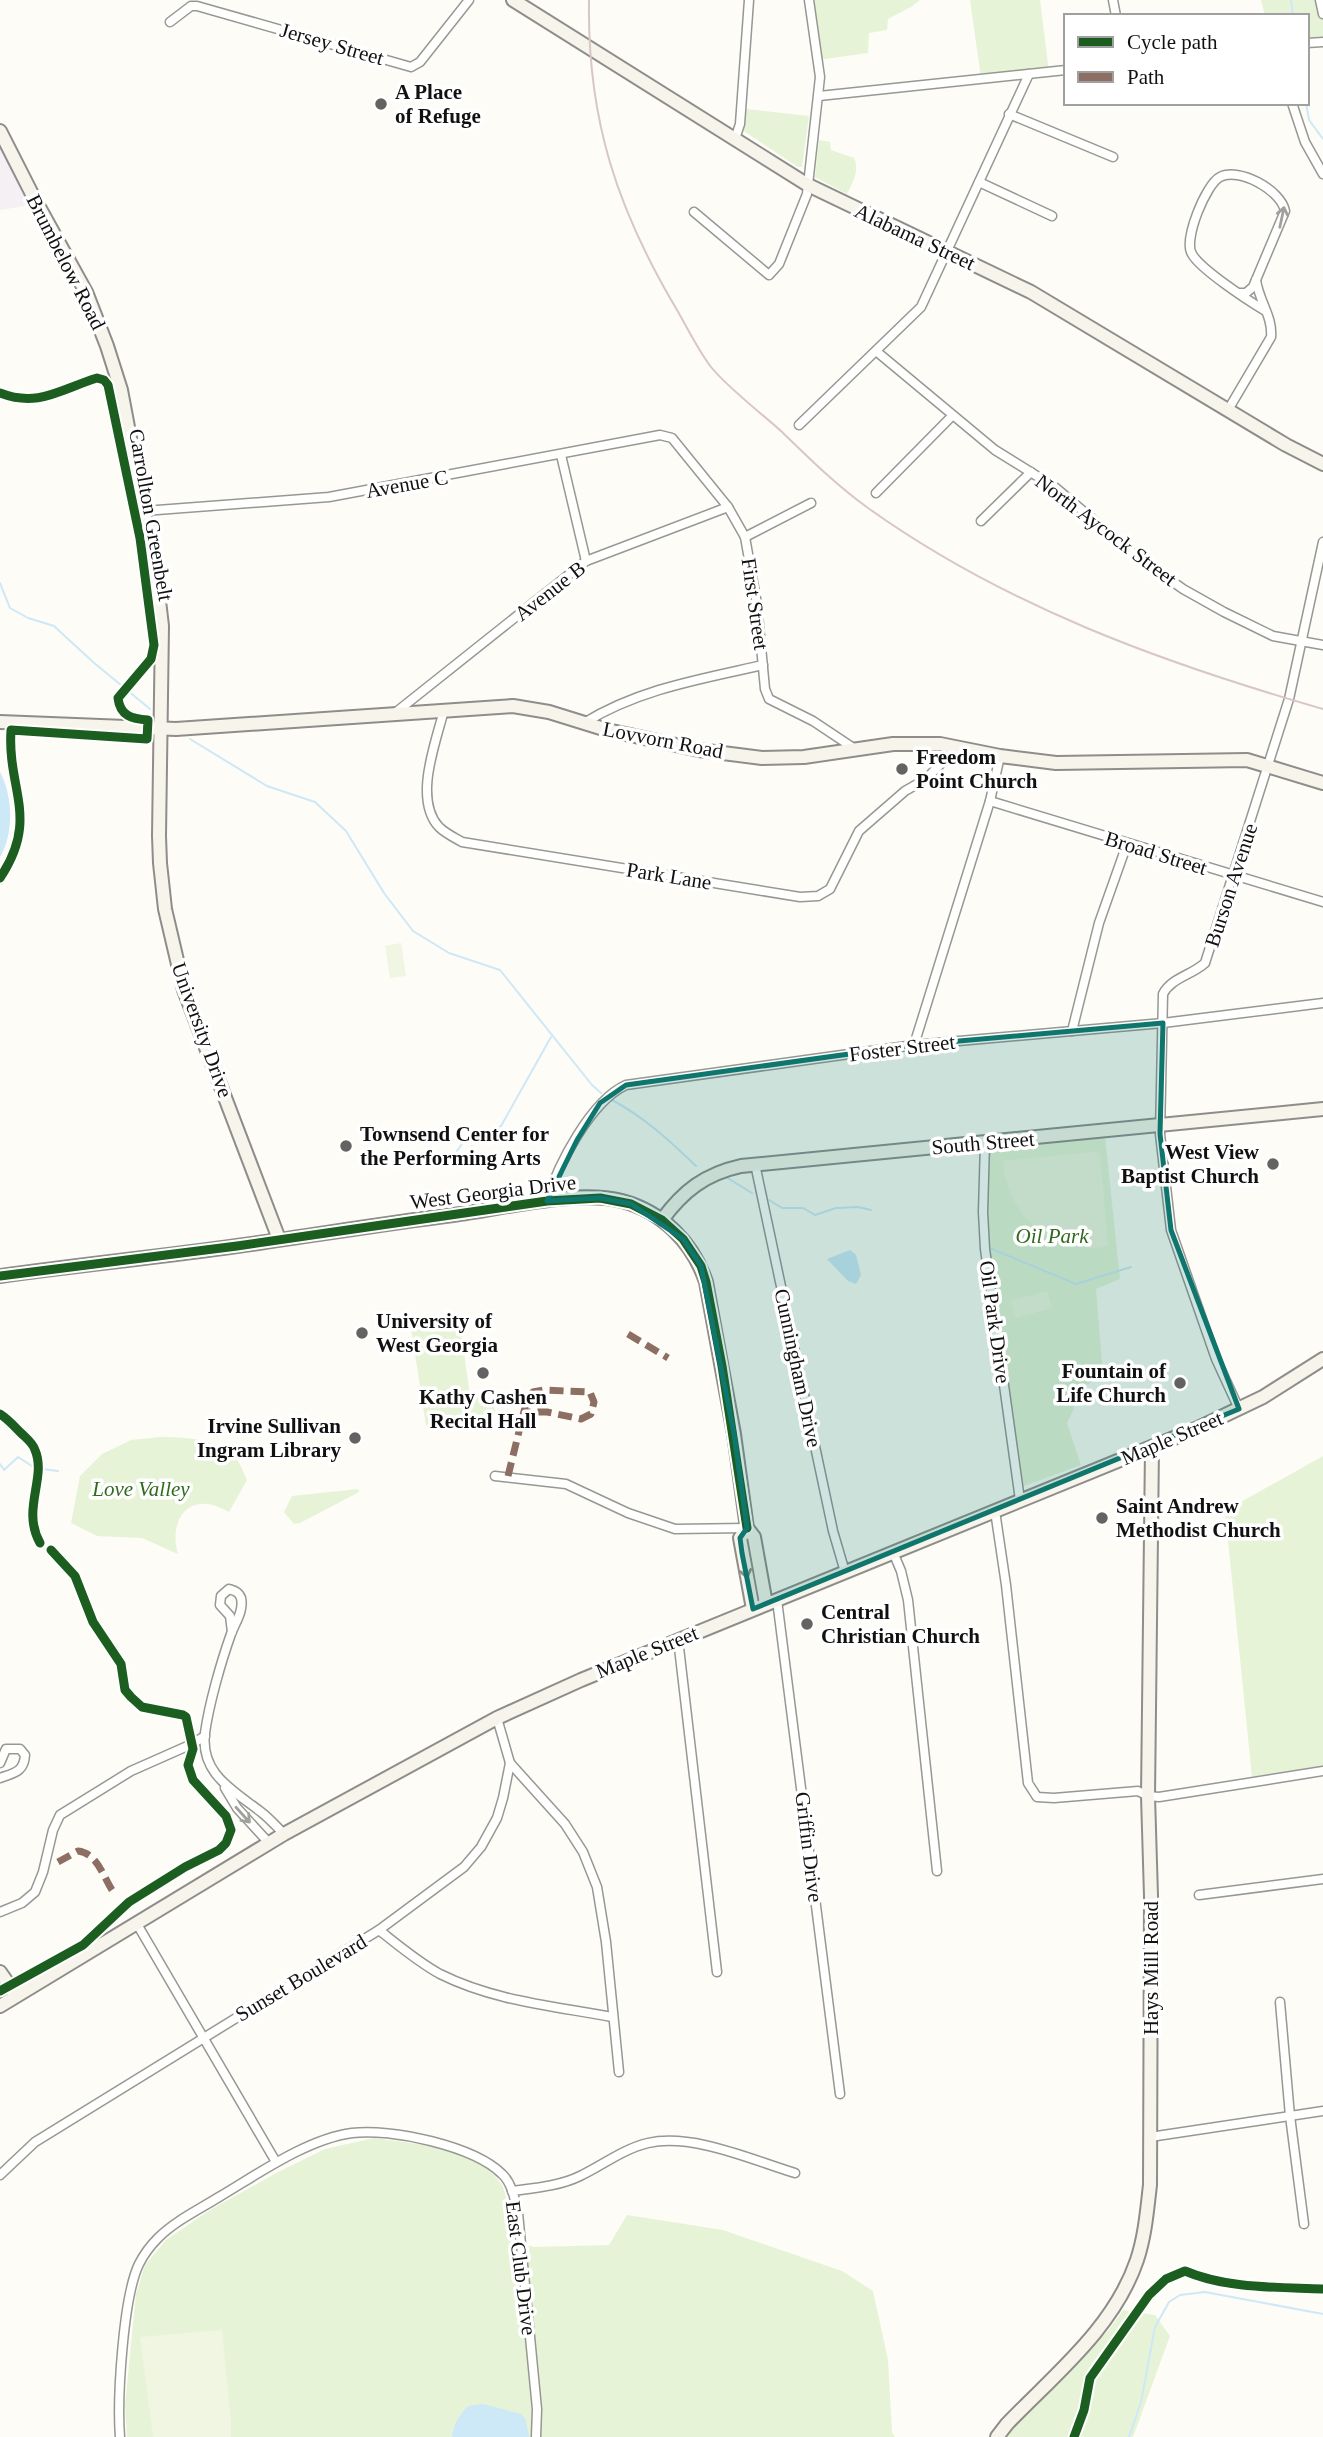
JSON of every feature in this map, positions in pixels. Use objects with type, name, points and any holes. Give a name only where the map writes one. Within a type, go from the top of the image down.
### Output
[{"type":"street","name":"Jersey Street","points":[[170,22],[191,6],[198,6],[411,67],[421,62],[469,0]]},
{"type":"street","name":"Alabama Street","points":[[513,0],[808,185],[1031,292],[1323,464]]},
{"type":"street","points":[[735,139],[740,124],[749,0]]},
{"type":"street","points":[[694,212],[769,275],[779,264],[807,194],[820,77],[809,0]]},
{"type":"street","points":[[1320,0],[1323,14]]},
{"type":"street","points":[[818,96],[1064,70]]},
{"type":"street","points":[[799,425],[920,307],[1029,74]]},
{"type":"street","points":[[1292,105],[1295,117],[1319,160],[1323,174]]},
{"type":"street","points":[[1009,114],[1113,157]]},
{"type":"street","name":"Brumbelow Road","points":[[0,131],[86,292],[99,322],[121,390],[156,575],[162,626],[162,729]]},
{"type":"street","points":[[1240,293],[1249,291],[1256,280],[1284,218],[1284,205],[1273,190],[1240,176],[1223,175],[1214,181],[1190,235],[1192,256],[1240,293],[1265,310]]},
{"type":"street","points":[[979,182],[1052,216]]},
{"type":"street","points":[[1228,410],[1270,337],[1272,325],[1256,280]]},
{"type":"street","name":"North Aycock Street","points":[[876,351],[995,450],[1056,488],[1130,551],[1183,589],[1273,636],[1323,645]]},
{"type":"street","points":[[876,494],[952,416]]},
{"type":"street","name":"Avenue C","points":[[144,510],[329,498],[660,435],[667,436]]},
{"type":"street","name":"First Street","points":[[667,436],[672,438],[728,507],[745,537],[757,604],[765,689],[769,699],[831,731],[855,749]]},
{"type":"street","points":[[561,455],[586,561]]},
{"type":"street","points":[[981,521],[1031,472]]},
{"type":"street","points":[[745,537],[811,503]]},
{"type":"street","name":"Avenue B","points":[[394,714],[586,561],[728,507]]},
{"type":"street","name":"Burson Avenue","points":[[1238,1409],[1216,1359],[1174,1244],[1160,1126],[1163,994],[1173,982],[1196,971],[1205,963],[1289,699],[1323,542]]},
{"type":"street","points":[[584,724],[609,708],[659,688],[763,665]]},
{"type":"street","name":"Lovvorn Road","points":[[0,722],[162,729],[513,706],[549,712],[584,724],[699,750],[762,758],[804,757],[893,744],[940,744],[1000,756],[1056,763],[1233,759],[1269,765],[1323,783]]},
{"type":"street","name":"Park Lane","points":[[444,710],[425,793],[428,807],[439,827],[462,842],[800,897],[818,896],[830,889],[859,831],[905,791],[926,779],[957,747]]},
{"type":"street","name":"University Drive","points":[[162,729],[160,863],[172,945],[184,990],[279,1239]]},
{"type":"street","points":[[914,1045],[990,801],[1000,756]]},
{"type":"street","name":"Broad Street","points":[[990,801],[1323,902]]},
{"type":"street","points":[[1072,1031],[1099,923],[1127,844]]},
{"type":"street","name":"Foster Street","points":[[547,1201],[551,1187],[600,1103],[613,1091],[626,1085],[914,1045],[1163,1023],[1323,1003]]},
{"type":"street","name":"South Street","points":[[662,1220],[682,1194],[702,1180],[720,1171],[755,1164],[1323,1109]]},
{"type":"street","name":"Oil Park Drive","points":[[985,1143],[985,1249],[1020,1500]]},
{"type":"street","name":"Cunningham Drive","points":[[755,1164],[833,1531],[845,1572]]},
{"type":"street","name":"West Georgia Drive","points":[[0,1276],[547,1201],[586,1198],[612,1199],[631,1204],[662,1220],[683,1239],[701,1266],[734,1434],[747,1528],[754,1537],[765,1604]]},
{"type":"street","name":"Maple Street","points":[[0,2006],[284,1834],[497,1718],[580,1679],[1152,1447],[1272,1392],[1323,1359]]},
{"type":"street","name":"Hays Mill Road","points":[[997,2437],[1006,2424],[1100,2328],[1122,2293],[1137,2261],[1146,2221],[1150,2185],[1151,1896],[1148,1796],[1152,1447]]},
{"type":"street","points":[[495,1476],[551,1480],[566,1484],[628,1513],[675,1529],[747,1528]]},
{"type":"street","points":[[995,1511],[1028,1783],[1037,1797],[1138,1791],[1159,1797],[1323,1771]]},
{"type":"street","points":[[893,1552],[908,1600],[937,1871]]},
{"type":"street","points":[[232,1632],[230,1616],[220,1605],[221,1596],[229,1589],[241,1597],[240,1615],[232,1632],[205,1736],[205,1751],[210,1765],[237,1808],[269,1843]]},
{"type":"street","name":"Griffin Drive","points":[[765,1604],[840,2094]]},
{"type":"street","points":[[678,1639],[717,1972]]},
{"type":"street","name":"Sunset Boulevard","points":[[0,2175],[35,2143],[379,1930],[464,1867],[481,1847],[497,1818],[503,1798],[510,1763],[497,1718]]},
{"type":"street","points":[[0,1912],[22,1903],[35,1892],[60,1815],[119,1778],[205,1736]]},
{"type":"street","points":[[0,1763],[6,1749],[20,1749],[25,1755],[24,1765],[19,1772],[0,1778]]},
{"type":"street","points":[[510,1763],[565,1824],[583,1852],[597,1887],[606,1942],[619,2073]]},
{"type":"street","points":[[222,1783],[263,1813],[284,1834]]},
{"type":"street","points":[[1199,1895],[1323,1879]]},
{"type":"street","points":[[137,1924],[276,2162]]},
{"type":"street","points":[[379,1930],[438,1972],[467,1986],[499,1997],[612,2017]]},
{"type":"street","points":[[0,1972],[16,1996]]},
{"type":"street","points":[[1280,2002],[1290,2116],[1304,2224]]},
{"type":"street","points":[[1150,2137],[1323,2111]]},
{"type":"street","name":"East Club Drive","points":[[120,2437],[118,2407],[128,2305],[138,2265],[156,2240],[178,2222],[276,2162],[350,2133],[394,2134],[441,2143],[468,2152],[504,2175],[512,2191],[519,2225],[537,2409],[536,2437]]},
{"type":"street","points":[[512,2191],[580,2176],[635,2147],[661,2141],[691,2142],[795,2173]]},
{"type":"highlighted area","points":[[1163,1023],[1160,1134],[1171,1230],[1239,1409],[753,1609],[740,1538],[747,1528],[734,1434],[701,1266],[683,1239],[631,1204],[600,1198],[547,1201],[577,1140],[600,1103],[626,1085],[914,1045]]},
{"type":"shaded area","points":[[0,148],[31,205],[0,210]]},
{"type":"green space","points":[[808,0],[920,0],[888,19],[887,30],[869,33],[868,53],[818,60]]},
{"type":"green space","points":[[970,0],[1040,0],[1049,72],[981,78]]},
{"type":"green space","points":[[1261,0],[1320,0],[1323,42],[1309,43],[1309,14],[1264,14]]},
{"type":"green space","points":[[746,109],[809,116],[802,167],[742,130]]},
{"type":"green space","points":[[819,140],[830,142],[831,150],[854,158],[856,172],[847,194],[815,177]]},
{"type":"green space","points":[[401,943],[406,976],[390,978],[385,946]]},
{"type":"green space","name":"Oil Park","points":[[1105,1136],[1120,1279],[1096,1289],[1103,1374],[1070,1396],[1074,1409],[1067,1423],[1081,1465],[1024,1486],[1021,1484],[988,1242],[986,1214],[989,1149]]},
{"type":"green space","points":[[1094,1152],[1100,1154],[1108,1245],[1081,1247],[1050,1238],[1026,1219],[1010,1192],[1002,1161]]},
{"type":"green space","points":[[1047,1291],[1052,1308],[1016,1318],[1011,1301]]},
{"type":"green space","points":[[460,1324],[470,1396],[491,1399],[496,1413],[493,1416],[426,1426],[411,1328]]},
{"type":"green space","name":"Love Valley","points":[[160,1437],[201,1440],[220,1447],[237,1460],[247,1480],[229,1512],[205,1504],[186,1510],[176,1530],[178,1554],[142,1538],[97,1536],[71,1523],[80,1476],[102,1454],[131,1440]]},
{"type":"green space","points":[[1323,1456],[1323,1767],[1252,1777],[1225,1511]]},
{"type":"green space","points":[[358,1489],[359,1492],[300,1523],[294,1524],[284,1512],[292,1496]]},
{"type":"green space","points":[[374,2138],[426,2145],[478,2162],[502,2185],[514,2243],[535,2247],[609,2245],[627,2215],[723,2230],[842,2271],[873,2291],[888,2360],[892,2432],[895,2437],[127,2437],[125,2405],[136,2294],[145,2265],[166,2240],[210,2210],[278,2172],[325,2149]]},
{"type":"green space","points":[[1123,2310],[1155,2315],[1170,2336],[1133,2437],[1000,2437],[1025,2407],[1109,2330]]},
{"type":"green space","points":[[222,2330],[231,2437],[153,2437],[140,2337]]},
{"type":"water","points":[[0,772],[7,792],[10,826],[0,857]]},
{"type":"water","points":[[850,1250],[856,1255],[861,1275],[856,1284],[848,1281],[827,1259]]},
{"type":"water","points":[[483,2404],[521,2414],[526,2420],[529,2437],[452,2437],[457,2420],[468,2406]]},
{"type":"waterway","points":[[1291,0],[1293,14]]},
{"type":"waterway","points":[[1306,105],[1309,120],[1323,139]]},
{"type":"waterway","points":[[0,583],[10,608],[28,618],[54,626],[150,709]]},
{"type":"waterway","points":[[190,739],[267,786],[315,802],[346,831],[384,893],[413,931],[449,953],[500,970],[601,1093]]},
{"type":"waterway","points":[[452,1158],[462,1144],[501,1126],[551,1037]]},
{"type":"waterway","points":[[612,1100],[646,1122],[696,1166]]},
{"type":"waterway","points":[[726,1177],[752,1193]]},
{"type":"waterway","points":[[769,1200],[782,1208],[803,1208],[815,1215],[836,1208],[858,1207],[871,1210]]},
{"type":"waterway","points":[[992,1249],[1076,1284],[1131,1267]]},
{"type":"waterway","points":[[0,1464],[4,1470],[18,1457],[35,1468],[58,1471]]},
{"type":"waterway","points":[[1129,2437],[1141,2402],[1155,2327],[1169,2302],[1180,2295],[1205,2292],[1323,2314]]},
{"type":"railway","points":[[589,0],[593,84],[600,124],[622,199],[656,273],[693,339],[711,367],[726,383],[834,481],[868,508],[920,543],[974,574],[1030,603],[1145,651],[1323,709]]},
{"type":"marked path","points":[[628,1334],[668,1358]]},
{"type":"marked path","points":[[508,1476],[526,1403],[533,1392],[590,1392],[594,1402],[591,1414],[581,1419],[547,1412],[524,1412]]},
{"type":"marked path","points":[[58,1862],[78,1851],[85,1853],[95,1861],[112,1890]]},
{"type":"cycle path","name":"Carrollton Greenbelt","points":[[0,393],[26,399],[61,392],[97,378],[108,385],[140,538],[154,645],[151,659],[118,698],[124,713],[137,719],[148,720],[147,739],[11,730],[20,821],[12,857],[0,878]]},
{"type":"cycle path","points":[[0,1276],[237,1246],[547,1201],[600,1198],[631,1204],[662,1220],[683,1239],[701,1266],[722,1366],[747,1528]]},
{"type":"cycle path","points":[[0,1414],[35,1450],[38,1472],[33,1518],[40,1543]]},
{"type":"cycle path","points":[[0,1991],[83,1945],[129,1902],[185,1867],[219,1850],[226,1843],[231,1830],[226,1816],[193,1780],[188,1765],[193,1749],[186,1717],[142,1707],[125,1690],[121,1664],[93,1622],[75,1576],[51,1550]]},
{"type":"cycle path","points":[[1074,2437],[1084,2410],[1090,2378],[1149,2295],[1166,2279],[1185,2271],[1235,2284],[1323,2289]]},
{"type":"place","name":"A Place of Refuge","points":[[381,104]]},
{"type":"place","name":"Freedom Point Church","points":[[902,769]]},
{"type":"place","name":"Townsend Center for the Performing Arts","points":[[346,1146]]},
{"type":"place","name":"West View Baptist Church","points":[[1273,1164]]},
{"type":"place","name":"University of West Georgia","points":[[362,1333]]},
{"type":"place","name":"Kathy Cashen Recital Hall","points":[[483,1373]]},
{"type":"place","name":"Fountain of Life Church","points":[[1180,1383]]},
{"type":"place","name":"Irvine Sullivan Ingram Library","points":[[355,1438]]},
{"type":"place","name":"Saint Andrew Methodist Church","points":[[1102,1518]]},
{"type":"place","name":"Central Christian Church","points":[[807,1624]]}]
